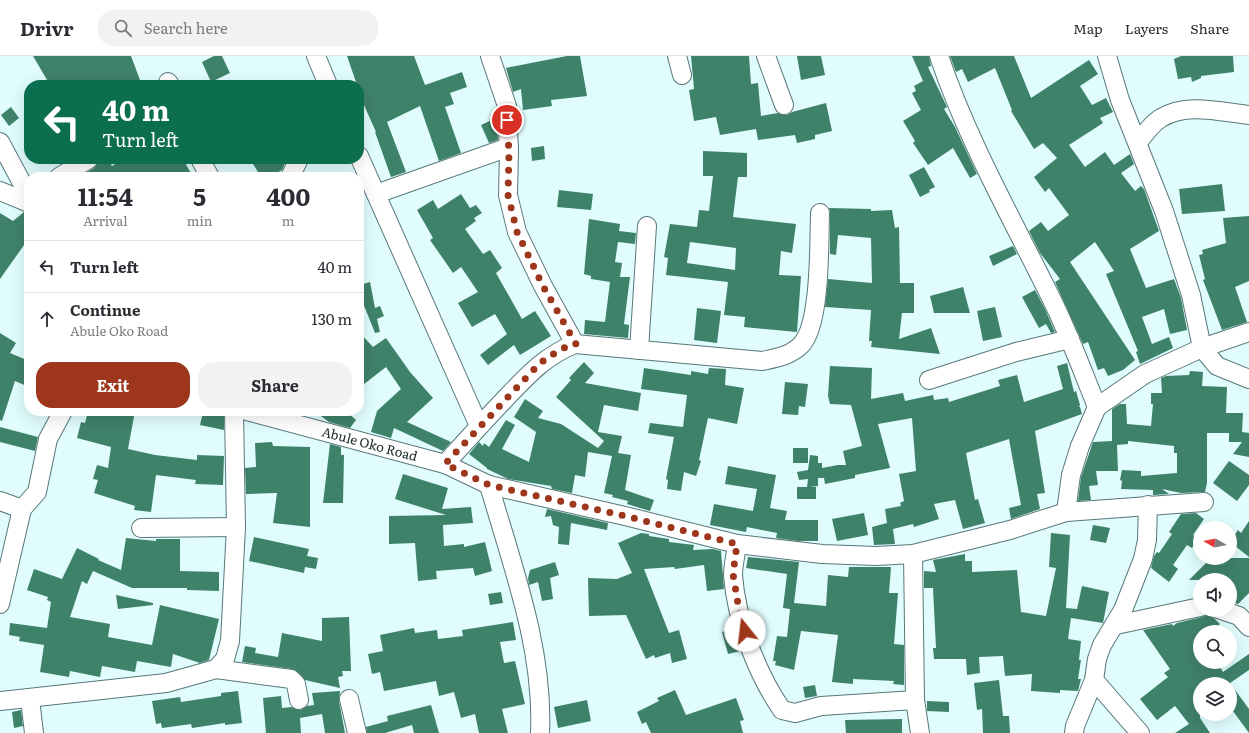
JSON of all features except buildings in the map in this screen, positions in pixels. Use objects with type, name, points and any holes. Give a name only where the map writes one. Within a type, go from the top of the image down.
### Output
[{"type":"street","points":[[316,56],[326,80]]},
{"type":"street","points":[[490,56],[507,106],[509,148],[508,195],[517,232],[543,286],[576,344]]},
{"type":"street","points":[[677,56],[682,75]]},
{"type":"street","points":[[766,56],[784,105]]},
{"type":"street","points":[[939,56],[952,93],[1070,339],[1097,407]]},
{"type":"street","points":[[1107,56],[1120,100],[1138,142],[1164,211],[1191,295],[1202,348],[1216,366],[1249,379]]},
{"type":"street","points":[[1138,142],[1150,126],[1172,112],[1187,109],[1249,115]]},
{"type":"street","points":[[0,142],[24,187]]},
{"type":"street","points":[[376,194],[509,148]]},
{"type":"street","points":[[67,172],[81,164]]},
{"type":"street","points":[[363,164],[479,426]]},
{"type":"street","points":[[0,191],[24,194]]},
{"type":"street","points":[[445,464],[479,426],[540,363],[561,349],[576,344],[762,361],[786,355],[800,345],[809,334],[814,311],[820,213]]},
{"type":"street","points":[[639,350],[647,226]]},
{"type":"street","points":[[1066,512],[1071,475],[1080,446],[1097,407],[1145,374],[1202,348],[1249,332]]},
{"type":"street","points":[[929,380],[1016,352],[1070,339]]},
{"type":"street","points":[[0,604],[22,509],[36,492],[48,439],[60,416]]},
{"type":"street","points":[[216,669],[224,660],[230,641],[236,527],[234,416]]},
{"type":"street","name":"Abule Oko Road","points":[[266,416],[445,464],[489,485],[625,516],[737,544],[822,554],[876,556],[913,554],[1010,530],[1066,512],[1204,502]]},
{"type":"street","points":[[489,485],[532,639],[539,683],[540,733]]},
{"type":"street","points":[[0,501],[22,509]]},
{"type":"street","points":[[1074,733],[1075,726],[1094,680],[1097,659],[1102,645],[1116,625],[1124,610],[1143,559],[1147,540],[1148,505]]},
{"type":"street","points":[[141,528],[236,527]]},
{"type":"street","points":[[737,544],[733,574],[740,616],[754,659],[774,698],[782,710],[795,713],[821,706],[915,700]]},
{"type":"street","points":[[913,554],[915,700],[920,733]]},
{"type":"street","points":[[1116,625],[1193,608]]},
{"type":"street","points":[[1237,615],[1249,627]]},
{"type":"street","points":[[0,701],[30,699],[166,683],[216,669],[291,679],[296,684],[299,700]]},
{"type":"street","points":[[1094,680],[1140,733]]},
{"type":"street","points":[[30,699],[34,733]]},
{"type":"street","points":[[349,699],[357,733]]},
{"type":"route","points":[[507,120],[509,152],[508,195],[517,232],[543,286],[576,344],[561,349],[540,363],[479,426],[445,464],[489,485],[625,516],[737,544],[733,574],[740,616],[745,631]]}]
